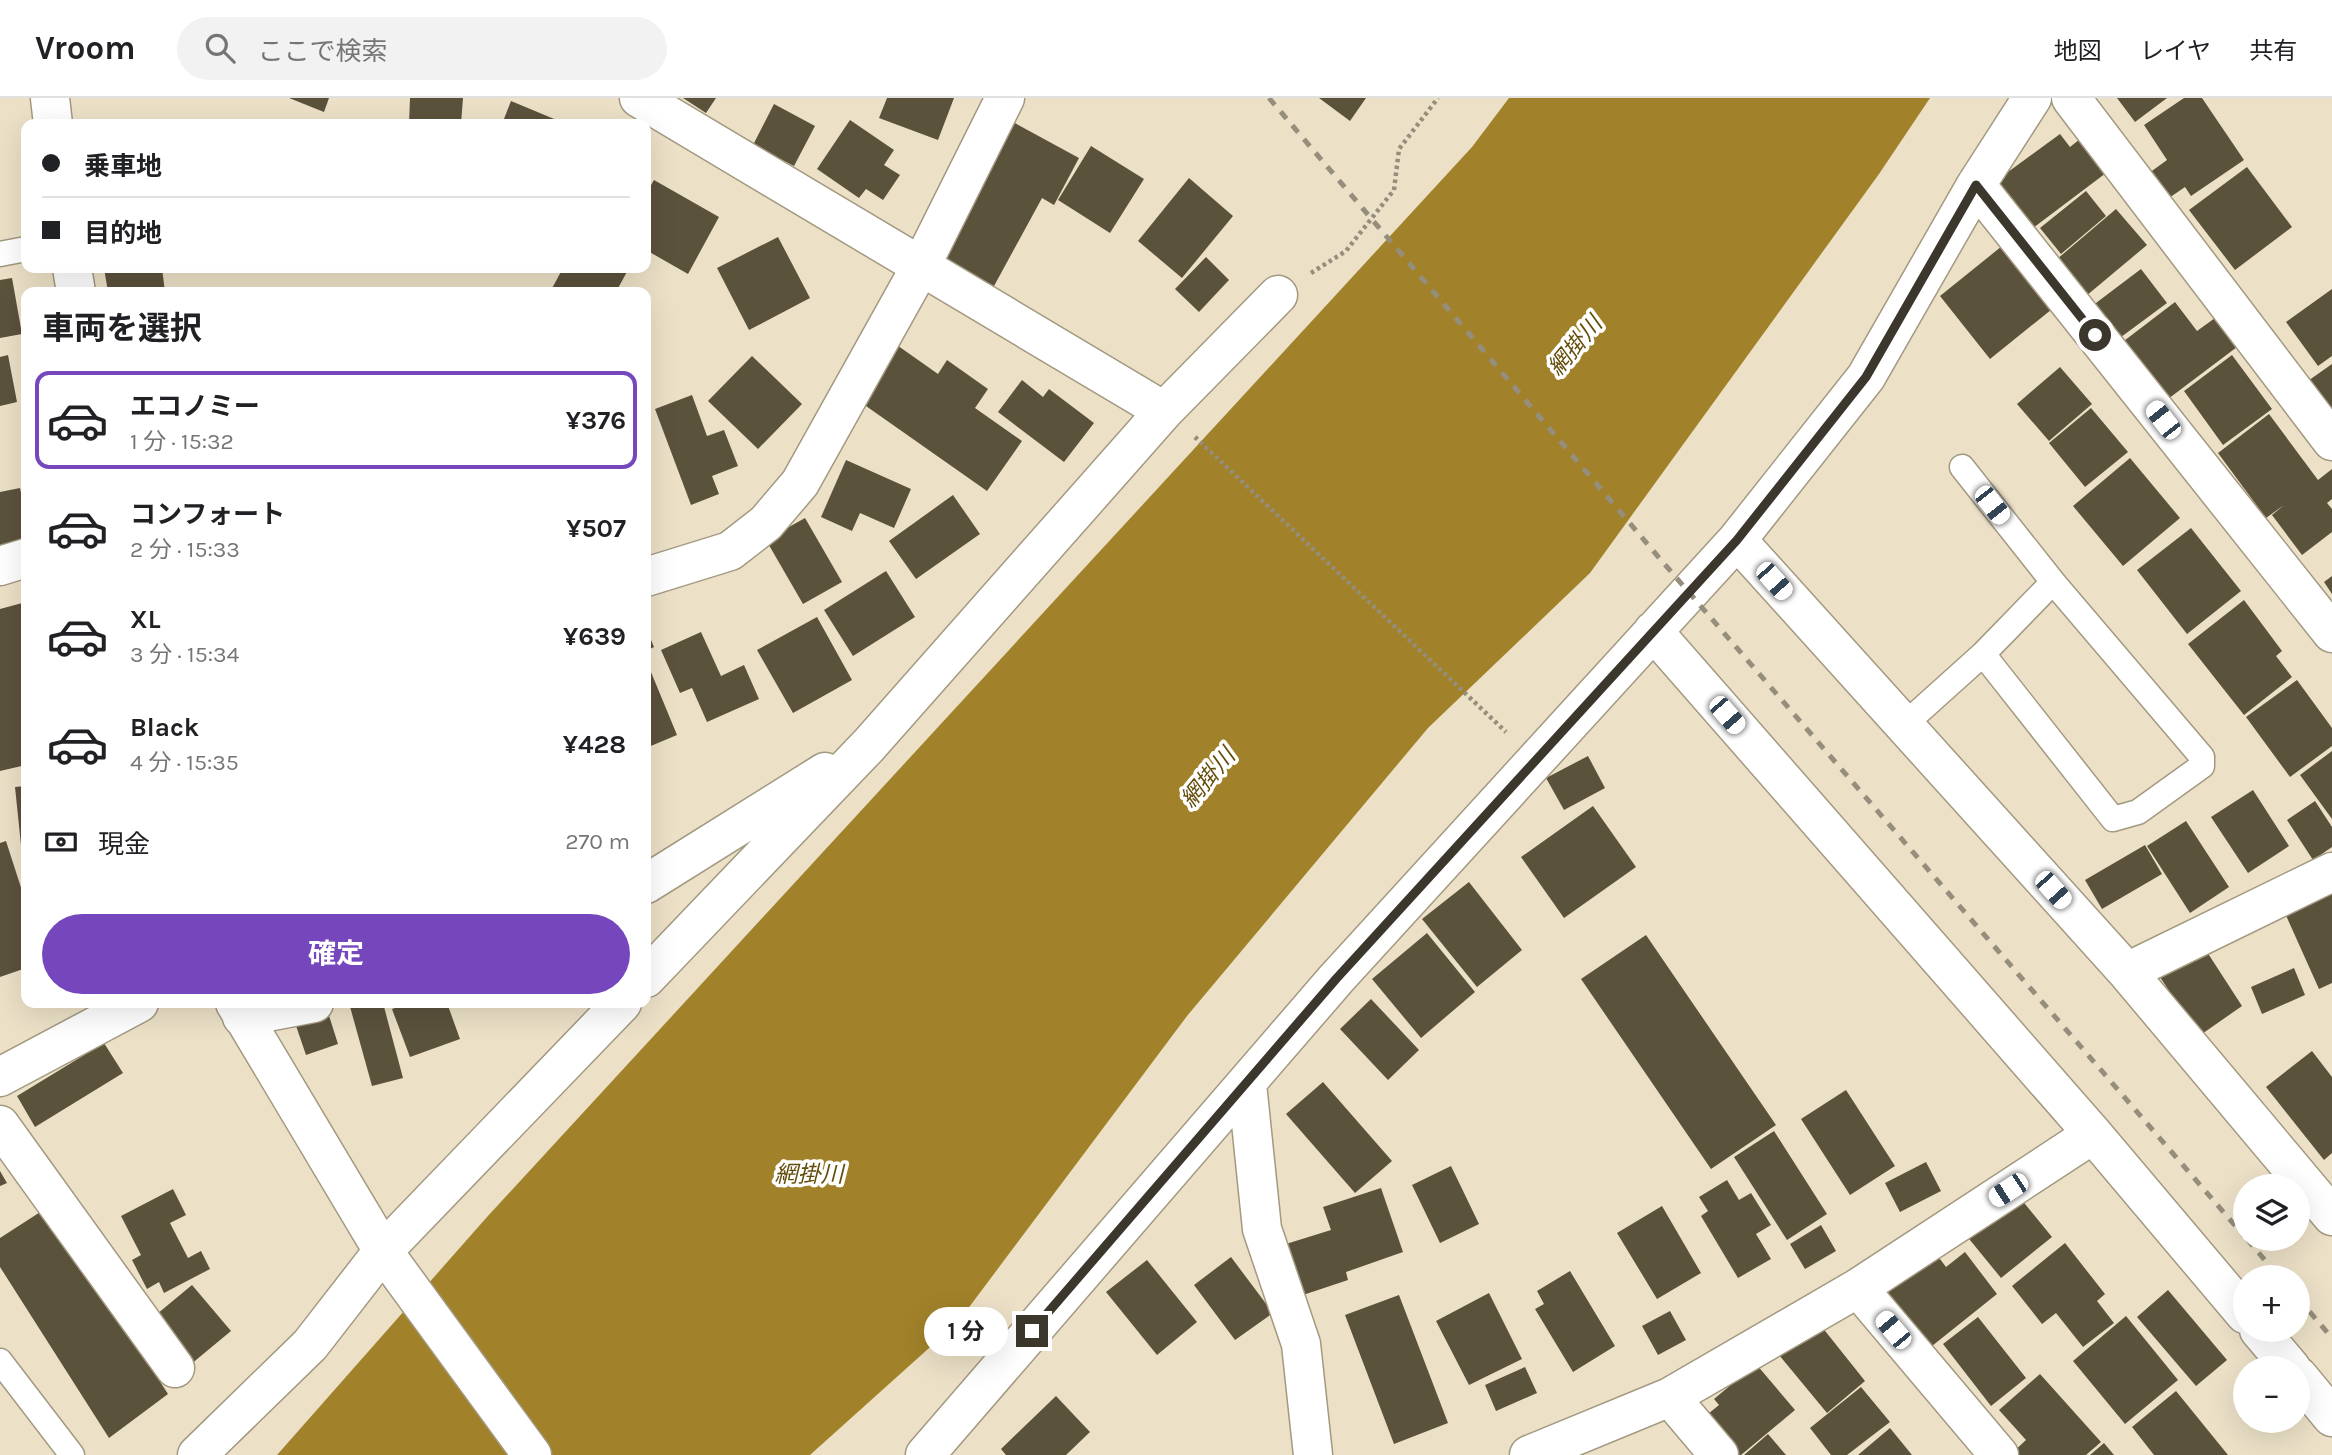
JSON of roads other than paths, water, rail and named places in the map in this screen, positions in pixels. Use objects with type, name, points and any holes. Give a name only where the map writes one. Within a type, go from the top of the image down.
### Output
[{"type":"street","points":[[50,98],[52,119]]},
{"type":"street","points":[[639,98],[1177,421]]},
{"type":"street","points":[[651,575],[730,551],[766,523],[800,483],[921,266],[1005,98]]},
{"type":"street","points":[[925,1455],[1336,979],[1737,540],[1866,377],[1976,185],[2032,98]]},
{"type":"street","points":[[2071,98],[2332,441]]},
{"type":"street","points":[[1976,185],[2332,633]]},
{"type":"street","points":[[651,973],[1177,421],[1278,295]]},
{"type":"street","points":[[1737,540],[2127,972],[2332,1216]]},
{"type":"street","points":[[0,566],[21,560]]},
{"type":"street","points":[[1653,631],[2093,1134],[2233,1300]]},
{"type":"street","points":[[651,881],[869,745]]},
{"type":"street","points":[[2127,972],[2332,872]]},
{"type":"street","points":[[0,1077],[130,1008]]},
{"type":"street","points":[[260,1008],[239,1010],[391,1261],[532,1455]]},
{"type":"street","points":[[197,1455],[310,1345],[391,1261],[618,1008]]},
{"type":"street","points":[[1247,1084],[1262,1229],[1301,1344],[1313,1455]]},
{"type":"street","points":[[0,1125],[175,1368]]},
{"type":"street","points":[[1529,1455],[1670,1396],[1858,1289],[2093,1134]]},
{"type":"street","points":[[1858,1289],[1999,1455]]},
{"type":"street","points":[[2269,1342],[2281,1356]]},
{"type":"street","points":[[2310,1390],[2332,1416]]},
{"type":"street","points":[[1670,1396],[1720,1455]]},
{"type":"lane","points":[[0,254],[21,250]]},
{"type":"lane","points":[[1962,467],[2053,582],[2202,757],[2202,766],[2138,812],[2113,820],[1983,654]]},
{"type":"lane","points":[[1904,725],[1983,654],[2053,582]]},
{"type":"lane","points":[[0,1361],[72,1455]]},
{"type":"water","name":"網掛川","points":[[1509,98],[1930,98],[1879,174],[1590,573],[1428,728],[1187,1016],[958,1322],[810,1455],[277,1455],[487,1217],[1472,147]]},
{"type":"railway","points":[[1269,98],[1661,560],[2233,1223]]},
{"type":"railway","points":[[2257,1251],[2269,1265]]},
{"type":"railway","points":[[2310,1312],[2332,1338]]}]
